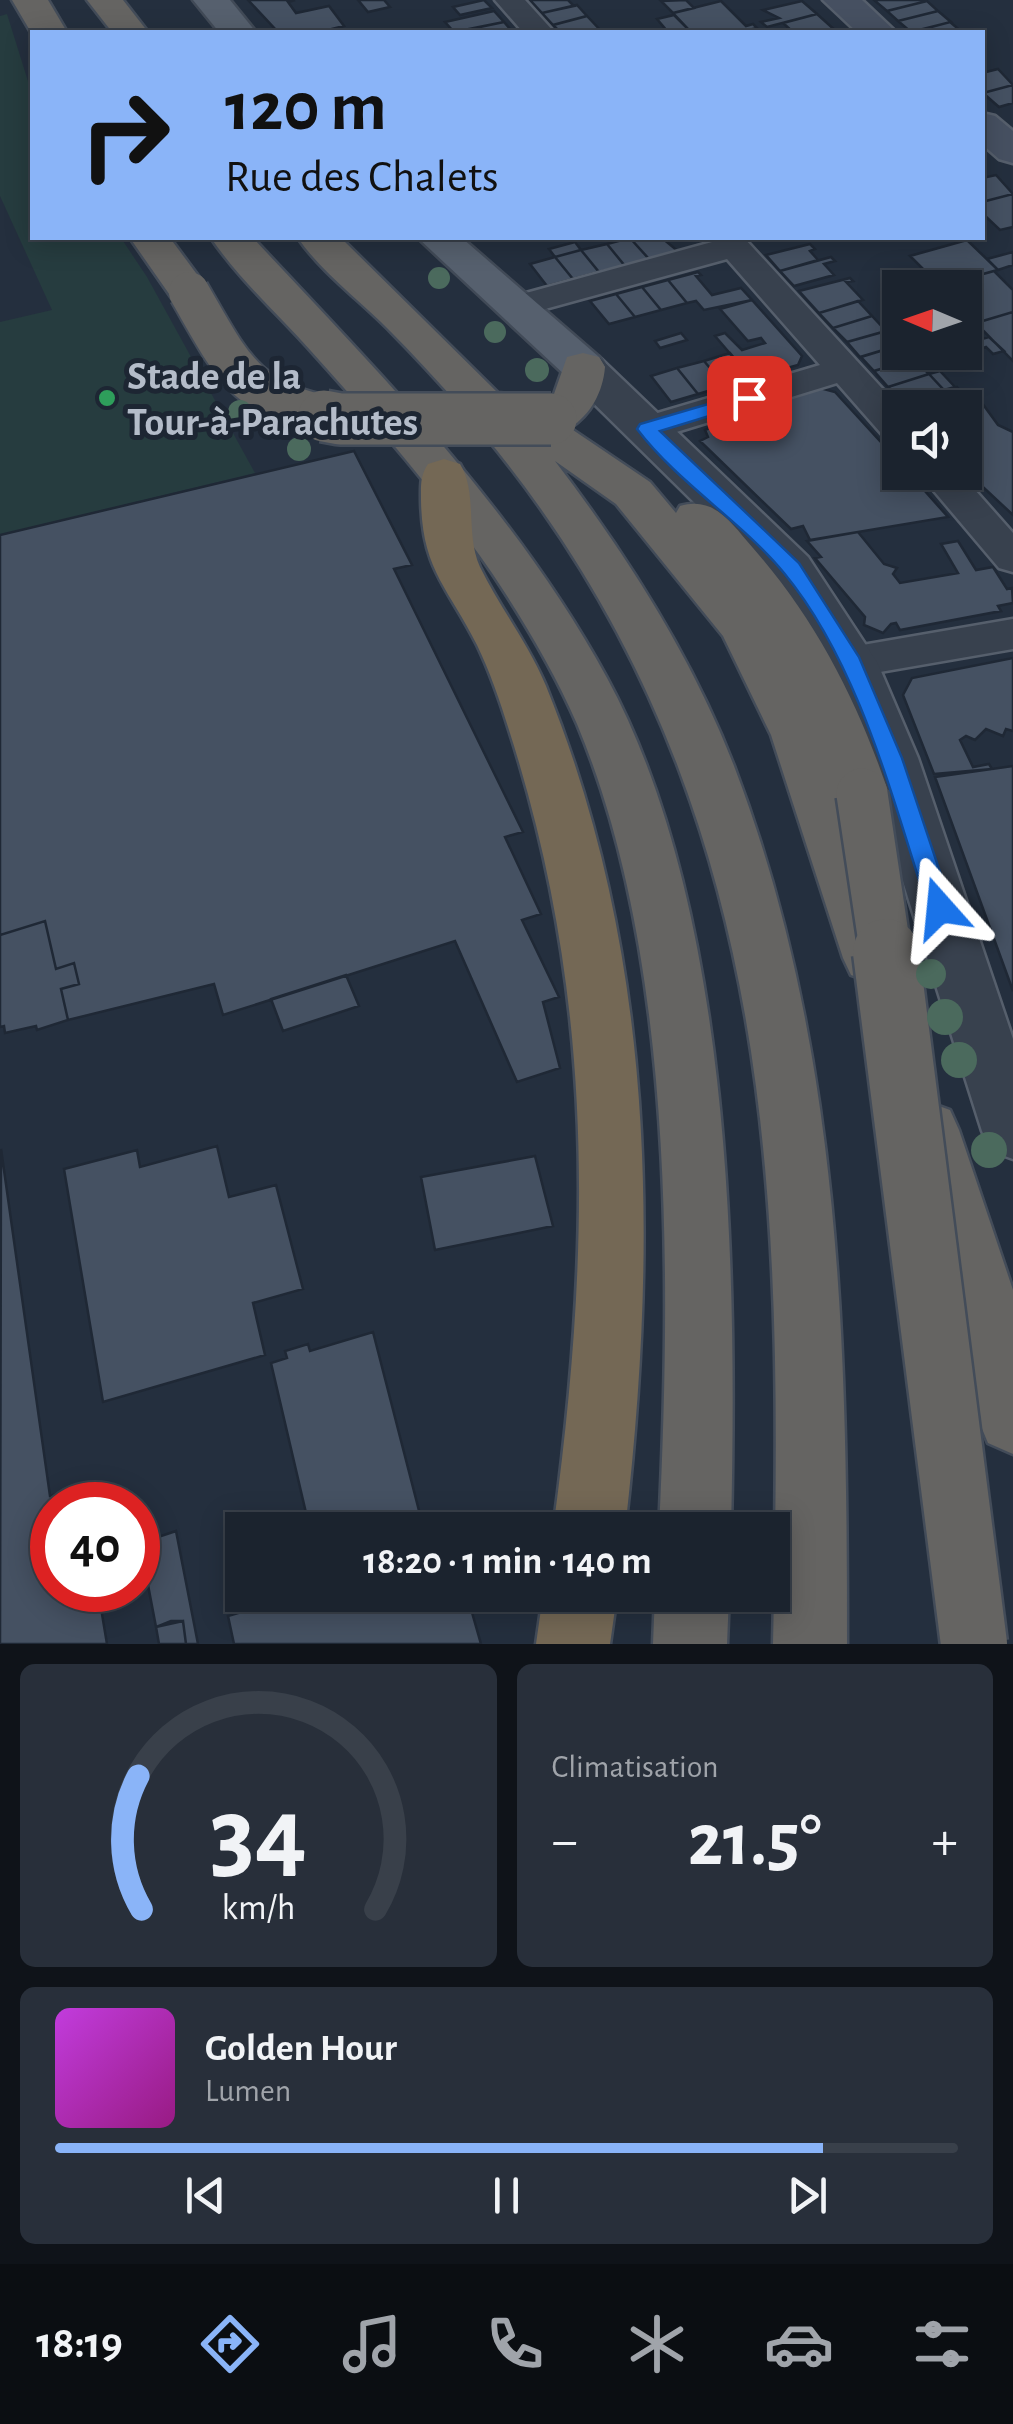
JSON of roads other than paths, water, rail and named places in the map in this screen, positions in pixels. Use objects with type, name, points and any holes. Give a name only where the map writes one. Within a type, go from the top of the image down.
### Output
[{"type":"highway","points":[[105,0],[128,30]]},
{"type":"highway","points":[[151,240],[189,292],[226,362],[244,383],[270,400],[307,414],[340,418],[552,419],[592,434],[647,467],[767,593],[810,658],[838,720],[862,794],[873,852],[974,1644]]},
{"type":"highway","points":[[233,240],[444,475],[538,605],[584,684],[619,768],[652,874],[670,969],[689,1118],[699,1269],[695,1512]]},
{"type":"highway","points":[[320,240],[448,364],[576,526],[652,647],[699,750],[760,929],[778,1008],[800,1174],[809,1328],[810,1644]]},
{"type":"highway","points":[[448,364],[633,493],[744,627],[798,735],[835,842],[995,1337],[1013,1419]]},
{"type":"highway","points":[[552,419],[562,414],[578,392],[583,367]]},
{"type":"highway","points":[[444,475],[450,554],[476,606],[500,642],[533,723],[584,902],[598,992],[611,1113],[613,1243],[592,1512]]},
{"type":"highway","points":[[573,1644],[578,1612]]},
{"type":"highway","points":[[690,1644],[691,1612]]},
{"type":"main road","points":[[211,0],[236,30]]},
{"type":"main road","points":[[840,0],[876,30]]},
{"type":"main road","points":[[985,127],[1013,151]]},
{"type":"main road","points":[[440,240],[583,367]]},
{"type":"street","points":[[509,0],[538,30]]},
{"type":"street","points":[[516,306],[730,242],[882,411]]},
{"type":"street","points":[[583,367],[792,568],[851,662],[891,758],[1013,1132]]},
{"type":"street","points":[[647,429],[845,369]]},
{"type":"street","points":[[953,490],[1013,558]]},
{"type":"street","points":[[851,662],[1013,634]]},
{"type":"place","name":"Stade de la Tour-à-Parachutes","points":[[107,398]]}]
